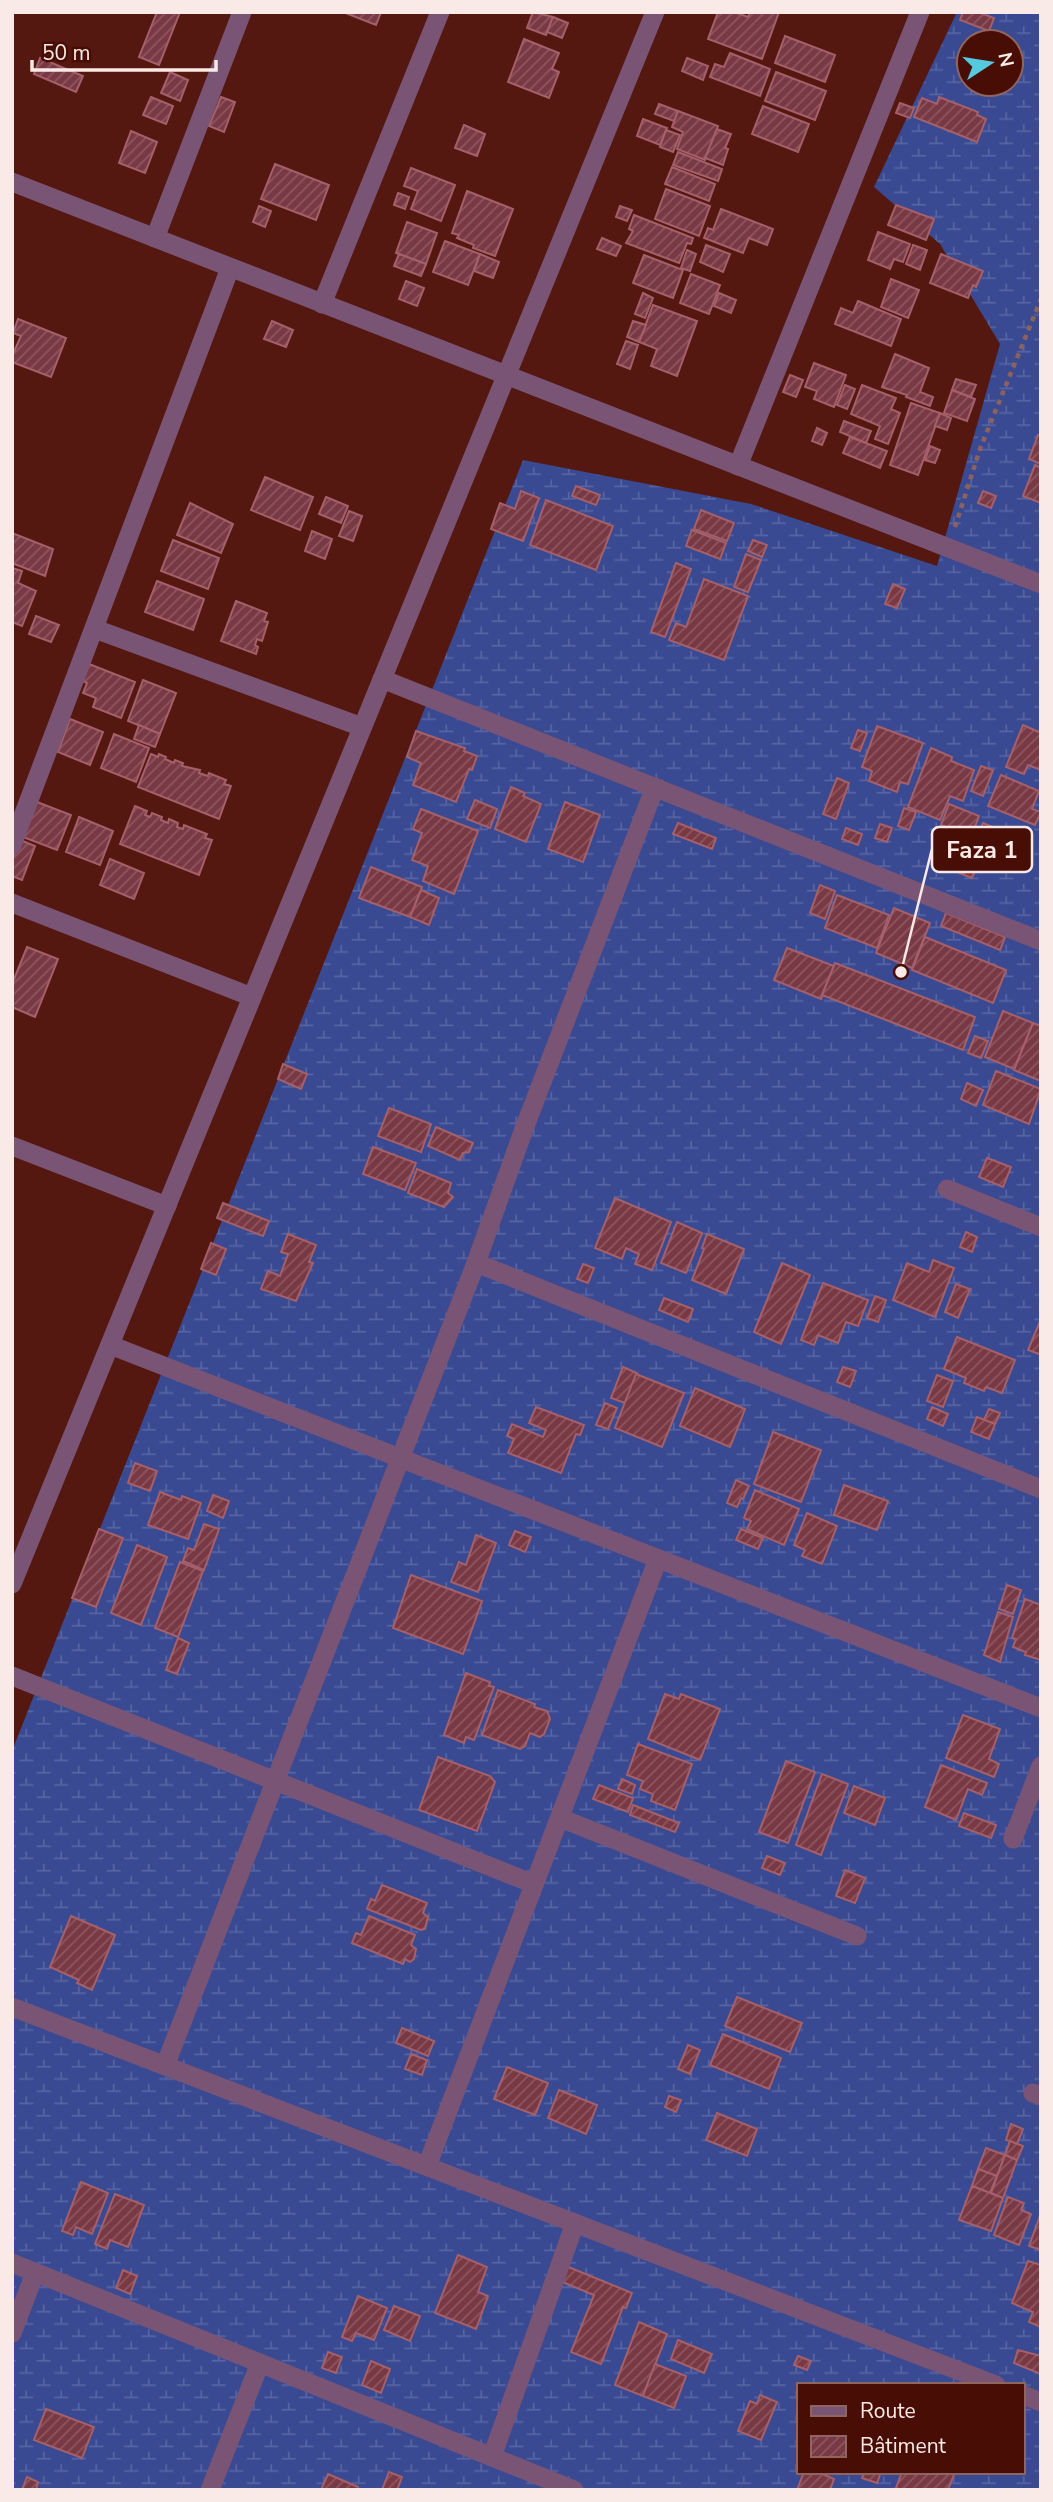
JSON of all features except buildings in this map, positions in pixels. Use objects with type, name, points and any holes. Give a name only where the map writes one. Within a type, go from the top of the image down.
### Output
[{"type":"street","points":[[155,238],[242,12]]},
{"type":"street","points":[[322,303],[440,12]]},
{"type":"street","points":[[12,1584],[18,1556],[110,1345],[655,12]]},
{"type":"street","points":[[738,466],[920,12]]},
{"type":"street","points":[[14,187],[155,238],[1041,584]]},
{"type":"street","points":[[12,845],[230,268]]},
{"type":"street","points":[[95,629],[362,727]]},
{"type":"street","points":[[382,679],[654,787],[1039,934]]},
{"type":"street","points":[[165,2066],[476,1263],[654,787]]},
{"type":"street","points":[[12,903],[253,997]]},
{"type":"street","points":[[12,1146],[167,1206]]},
{"type":"street","points":[[947,1189],[1041,1227]]},
{"type":"street","points":[[476,1263],[1041,1489]]},
{"type":"street","points":[[110,1345],[1041,1708]]},
{"type":"street","points":[[427,2166],[658,1559]]},
{"type":"street","points":[[12,1676],[534,1885]]},
{"type":"street","points":[[1013,1839],[1041,1766]]},
{"type":"street","points":[[560,1818],[857,1936]]},
{"type":"street","points":[[12,2007],[991,2383]]},
{"type":"street","points":[[492,2457],[575,2223]]},
{"type":"street","points":[[12,2263],[492,2457],[530,2482],[574,2490]]},
{"type":"street","points":[[12,2333],[35,2273]]},
{"type":"street","points":[[210,2490],[260,2363]]},
{"type":"path","points":[[948,548],[980,449],[1041,299]]},
{"type":"green space","points":[[957,12],[1041,13],[1041,2490],[12,2490],[12,1751],[523,460],[751,504],[937,566],[1000,344],[940,244],[874,187]]},
{"type":"place","name":"Faza 1","points":[[901,972]]}]
